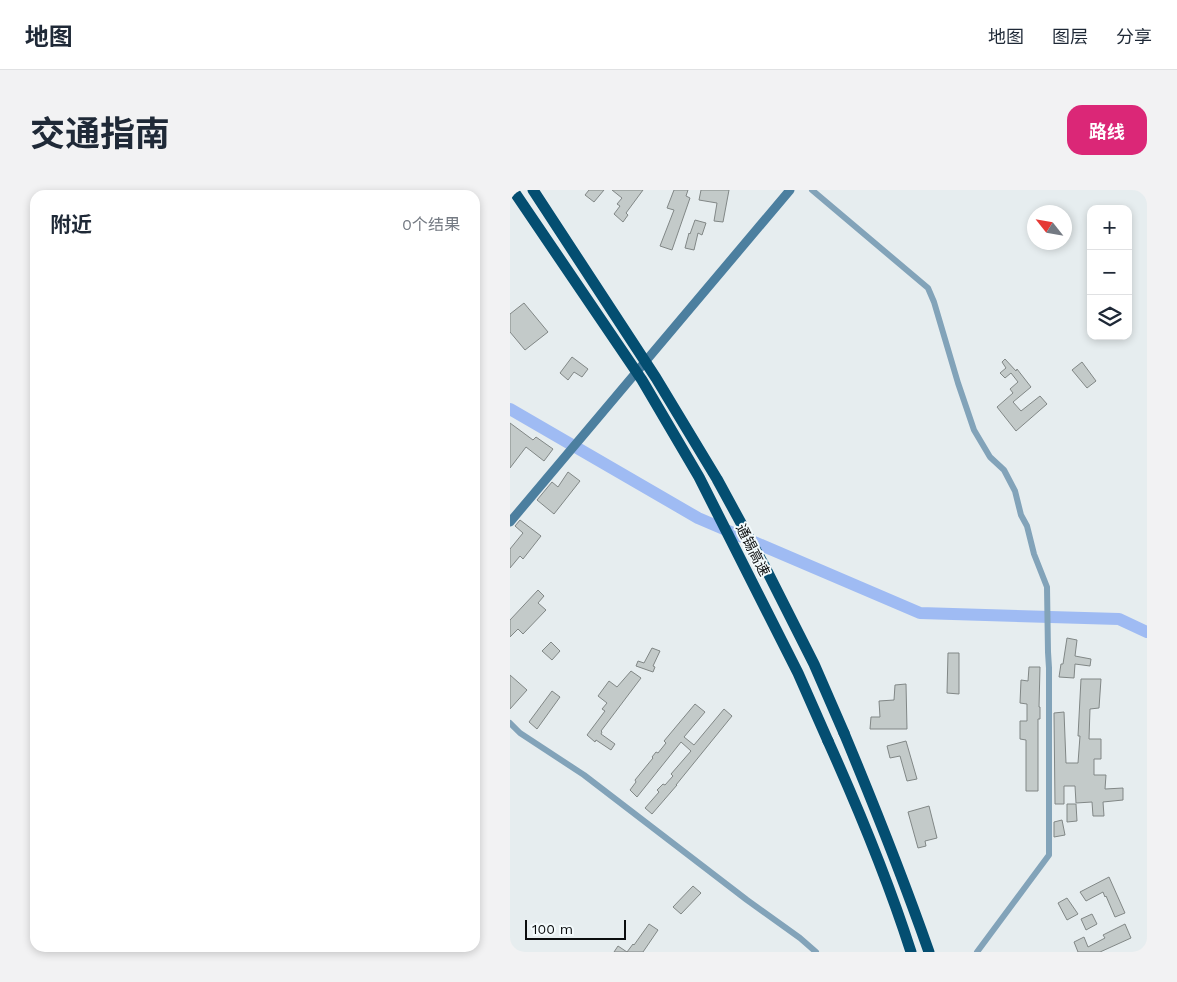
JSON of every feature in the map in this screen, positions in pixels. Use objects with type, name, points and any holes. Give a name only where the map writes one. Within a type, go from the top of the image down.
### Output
[{"type":"highway","name":"通锡高速","points":[[513,190],[642,380],[699,477],[794,665],[856,802],[911,952]]},
{"type":"highway","name":"通锡高速","points":[[533,190],[656,378],[717,479],[766,569],[814,664],[844,733],[906,888],[929,952]]},
{"type":"street","points":[[510,522],[790,190]]},
{"type":"street","points":[[812,190],[928,288],[974,430],[990,457],[1004,470],[1015,491],[1034,554],[1047,587],[1050,668],[1049,855],[977,952]]},
{"type":"street","points":[[510,722],[520,732],[584,775],[816,952]]},
{"type":"building","points":[[589,190],[604,190],[594,202],[585,195]]},
{"type":"building","points":[[612,190],[643,190],[626,213],[628,215],[623,222],[614,214],[620,206],[617,204],[622,198]]},
{"type":"building","points":[[674,190],[688,190],[686,196],[690,198],[672,250],[660,246],[674,210],[667,208]]},
{"type":"building","points":[[701,190],[729,190],[723,222],[714,221],[717,203],[699,200]]},
{"type":"building","points":[[695,220],[706,223],[702,235],[698,233],[694,250],[685,248]]},
{"type":"building","points":[[524,303],[548,332],[525,350],[510,332],[510,314]]},
{"type":"building","points":[[572,357],[588,369],[582,377],[574,372],[568,380],[560,373]]},
{"type":"building","points":[[1005,359],[1016,371],[1017,369],[1031,387],[1013,402],[1021,411],[1040,396],[1047,404],[1016,431],[997,407],[1013,393],[1010,389],[1018,382],[1011,373],[1005,378],[1000,373],[1006,368],[1002,362]]},
{"type":"building","points":[[1082,362],[1096,381],[1087,388],[1072,370]]},
{"type":"building","points":[[510,423],[533,440],[536,437],[553,449],[544,461],[526,447],[510,468]]},
{"type":"building","points":[[568,472],[580,481],[554,514],[537,500],[552,482],[558,487]]},
{"type":"building","points":[[520,520],[541,536],[523,559],[520,556],[510,568],[510,549],[523,533],[515,526]]},
{"type":"building","points":[[538,590],[544,596],[538,603],[546,610],[523,634],[518,629],[510,637],[510,620]]},
{"type":"building","points":[[1067,638],[1077,640],[1075,656],[1091,659],[1090,666],[1075,664],[1074,678],[1059,677]]},
{"type":"building","points":[[551,642],[560,651],[552,660],[542,651]]},
{"type":"building","points":[[652,648],[660,651],[653,666],[655,667],[653,672],[636,666],[638,661],[644,663]]},
{"type":"building","points":[[948,653],[959,653],[959,694],[947,693]]},
{"type":"building","points":[[1029,667],[1040,667],[1038,791],[1026,791],[1026,740],[1020,739],[1020,721],[1027,721],[1027,704],[1020,703],[1021,680],[1028,681]]},
{"type":"building","points":[[631,671],[641,678],[601,731],[601,734],[615,744],[611,750],[596,740],[595,742],[587,735],[605,711],[602,709],[607,703],[598,696],[609,681],[617,687]]},
{"type":"building","points":[[510,675],[527,690],[510,709]]},
{"type":"building","points":[[1081,679],[1101,679],[1099,708],[1090,709],[1089,739],[1101,739],[1101,759],[1094,759],[1094,775],[1106,775],[1105,789],[1123,788],[1123,800],[1103,802],[1104,816],[1093,816],[1092,802],[1076,803],[1075,786],[1064,786],[1064,804],[1055,804],[1054,713],[1064,712],[1066,763],[1078,763]]},
{"type":"building","points":[[906,684],[907,729],[870,729],[871,717],[880,717],[879,701],[894,700],[895,685]]},
{"type":"building","points":[[552,691],[560,697],[537,729],[529,722]]},
{"type":"building","points":[[695,704],[705,712],[684,737],[694,745],[724,709],[732,716],[652,814],[645,808],[659,792],[657,790],[663,784],[665,785],[673,776],[671,774],[691,751],[681,742],[637,797],[630,790],[652,757],[666,743],[664,741]]},
{"type":"building","points":[[906,741],[917,779],[907,781],[900,756],[890,758],[887,746]]},
{"type":"building","points":[[1067,804],[1076,804],[1077,821],[1067,822]]},
{"type":"building","points":[[929,806],[937,838],[925,841],[926,846],[918,848],[908,812]]},
{"type":"building","points":[[1062,820],[1065,835],[1054,837],[1054,822]]},
{"type":"building","points":[[1109,877],[1125,913],[1115,917],[1103,892],[1086,901],[1080,892]]},
{"type":"building","points":[[693,886],[701,893],[681,914],[673,907]]},
{"type":"building","points":[[1067,898],[1078,914],[1067,920],[1058,903]]},
{"type":"building","points":[[1092,914],[1097,924],[1086,930],[1081,919]]},
{"type":"building","points":[[649,924],[658,930],[643,952],[627,952]]},
{"type":"building","points":[[1125,924],[1131,938],[1100,952],[1078,952],[1074,942],[1084,937],[1088,947],[1105,938],[1103,935]]},
{"type":"building","points":[[618,946],[627,952],[614,952]]},
{"type":"waterway","points":[[510,409],[698,518],[920,613],[1119,619],[1147,632]]}]
